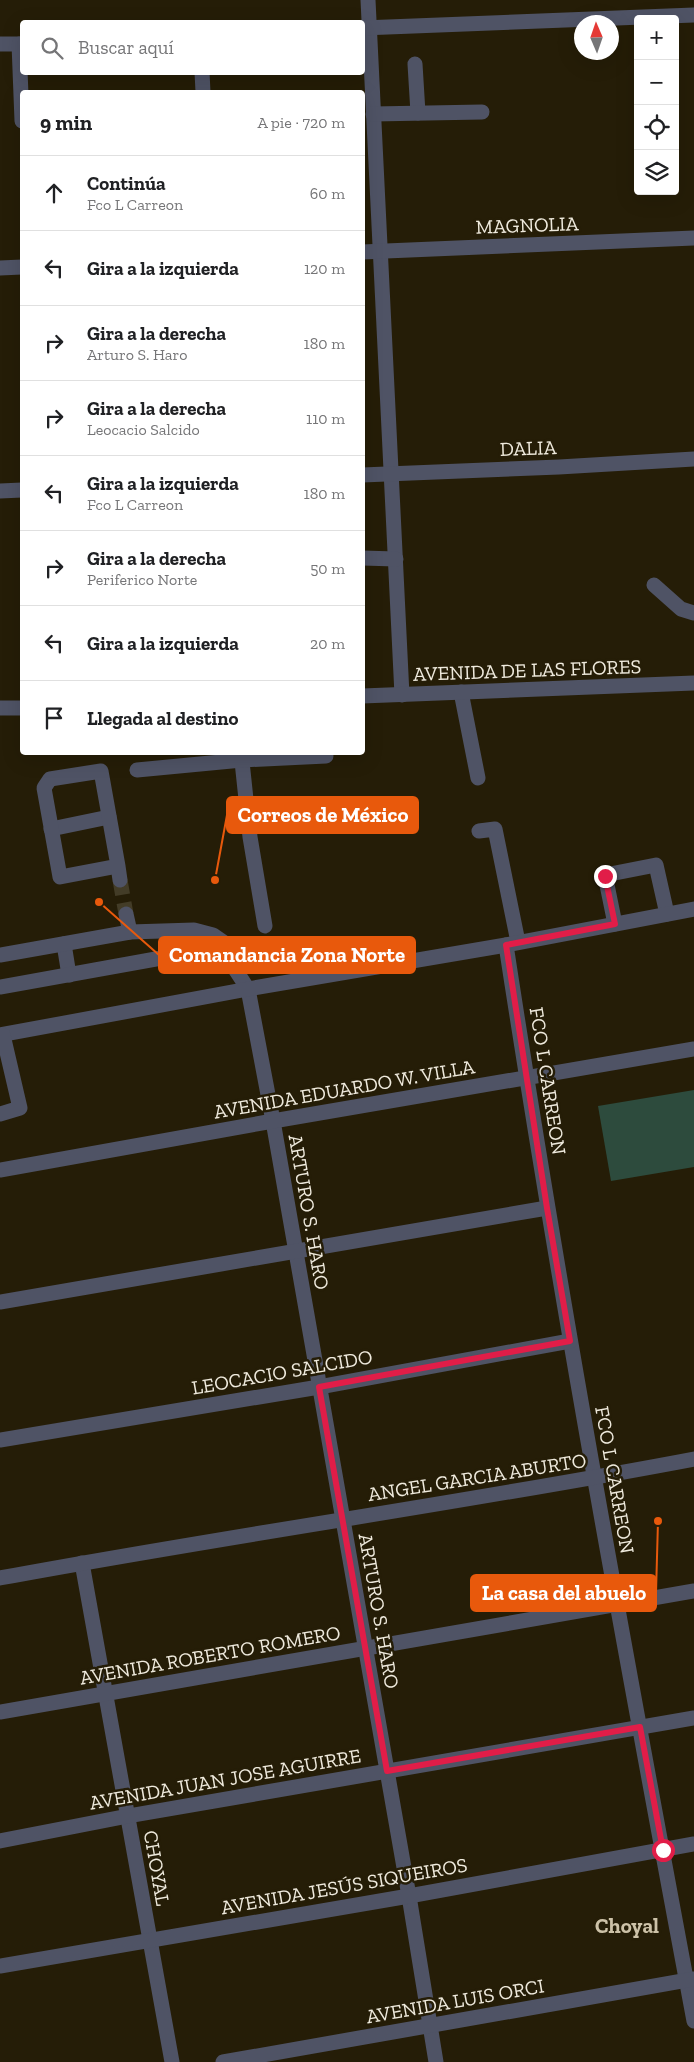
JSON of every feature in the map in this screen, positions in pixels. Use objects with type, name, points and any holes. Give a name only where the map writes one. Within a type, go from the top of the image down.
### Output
[{"type":"street","points":[[368,0],[366,28],[373,114],[402,695]]},
{"type":"street","points":[[366,28],[694,15]]},
{"type":"street","points":[[0,44],[20,44]]},
{"type":"street","points":[[415,64],[418,113]]},
{"type":"street","points":[[21,75],[22,90]]},
{"type":"street","points":[[202,75],[203,90]]},
{"type":"street","points":[[373,114],[482,112]]},
{"type":"street","name":"MAGNOLIA","points":[[365,252],[694,238]]},
{"type":"street","points":[[0,268],[20,267]]},
{"type":"street","name":"DALIA","points":[[365,474],[560,467],[694,459]]},
{"type":"street","points":[[0,491],[20,490]]},
{"type":"street","points":[[365,558],[396,559]]},
{"type":"street","points":[[654,585],[680,609],[694,613]]},
{"type":"street","name":"AVENIDA DE LAS FLORES","points":[[365,696],[694,683]]},
{"type":"street","points":[[461,692],[478,778]]},
{"type":"street","points":[[0,708],[20,708]]},
{"type":"street","points":[[242,756],[250,837],[265,926]]},
{"type":"street","points":[[137,770],[242,756],[326,756]]},
{"type":"street","points":[[101,771],[109,817],[119,873],[60,878],[44,788],[50,779],[101,771]]},
{"type":"street","points":[[51,828],[109,817]]},
{"type":"street","name":"FCO L CARREON","points":[[479,831],[495,829],[512,943],[526,1078],[547,1208],[617,1605],[663,1850],[690,1980],[694,2021]]},
{"type":"street","points":[[615,924],[605,876],[656,865],[667,914]]},
{"type":"street","points":[[0,1114],[20,1108],[1,1035],[694,909]]},
{"type":"street","points":[[126,914],[130,932]]},
{"type":"street","points":[[0,955],[130,932],[194,930],[213,935],[226,944],[229,960],[248,989]]},
{"type":"street","points":[[64,944],[69,975]]},
{"type":"street","points":[[0,987],[178,955],[229,960]]},
{"type":"street","name":"ARTURO S. HARO","points":[[248,989],[273,1120],[409,1896],[436,2062]]},
{"type":"street","name":"AVENIDA EDUARDO W. VILLA","points":[[0,1170],[273,1120],[694,1049]]},
{"type":"street","points":[[0,1302],[547,1208]]},
{"type":"street","name":"LEOCACIO SALCIDO","points":[[0,1440],[319,1387],[570,1341]]},
{"type":"street","name":"ANGEL GARCIA ABURTO","points":[[0,1578],[595,1478],[694,1458]]},
{"type":"street","name":"CHOYAL","points":[[82,1563],[172,2062]]},
{"type":"street","name":"AVENIDA ROBERTO ROMERO","points":[[0,1712],[694,1592]]},
{"type":"street","name":"AVENIDA JUAN JOSE AGUIRRE","points":[[0,1841],[128,1816],[694,1718]]},
{"type":"street","name":"AVENIDA JESÚS SIQUEIROS","points":[[0,1966],[409,1896],[694,1844]]},
{"type":"street","name":"AVENIDA LUIS ORCI","points":[[222,2062],[690,1980]]},
{"type":"green space","points":[[694,1090],[694,1167],[611,1181],[598,1106]]},
{"type":"tunnel","points":[[120,880],[126,914]]},
{"type":"place","name":"Correos de México","points":[[215,880]]},
{"type":"place","name":"Comandancia Zona Norte","points":[[99,902]]},
{"type":"place","name":"La casa del abuelo","points":[[658,1521]]},
{"type":"district","name":"Choyal","points":[[627,1926]]},
{"type":"route","points":[[605,876],[615,924],[506,945],[570,1341],[319,1387],[387,1771],[640,1727],[663,1850]]}]
